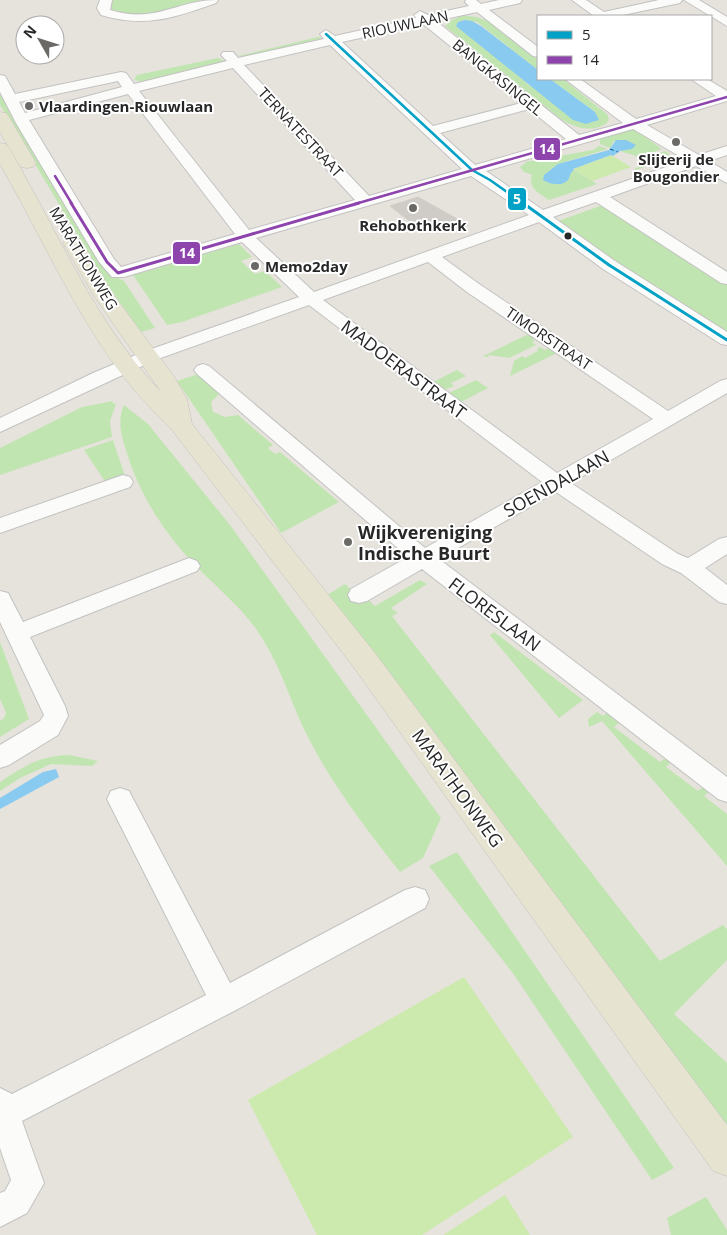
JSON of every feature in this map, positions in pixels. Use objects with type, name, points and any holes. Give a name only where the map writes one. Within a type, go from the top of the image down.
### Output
[{"type":"main road","name":"MARATHONWEG","points":[[0,117],[104,296],[149,356],[176,399],[180,425]]},
{"type":"main road","name":"MARATHONWEG","points":[[0,148],[44,225],[78,292],[126,365],[158,405],[180,425],[365,660],[727,1157]]},
{"type":"street","points":[[106,0],[103,8],[105,12],[120,18],[133,20],[150,19],[170,14],[212,0]]},
{"type":"street","name":"RIOUWLAAN","points":[[22,118],[231,58],[423,17],[476,3],[516,0]]},
{"type":"street","points":[[578,0],[600,15]]},
{"type":"street","points":[[607,15],[676,0]]},
{"type":"street","points":[[690,0],[727,22]]},
{"type":"street","points":[[476,3],[537,51]]},
{"type":"street","name":"BANGKASINGEL","points":[[423,17],[576,140]]},
{"type":"street","points":[[516,35],[531,32]]},
{"type":"street","points":[[329,37],[472,170],[490,180],[609,265],[727,340]]},
{"type":"street","name":"RIOUWLAAN","points":[[169,66],[231,58]]},
{"type":"street","name":"TERNATESTRAAT","points":[[231,58],[366,202]]},
{"type":"street","points":[[11,99],[140,72]]},
{"type":"street","points":[[120,76],[130,88]]},
{"type":"street","points":[[0,79],[23,123],[107,262],[118,273],[727,97]]},
{"type":"street","points":[[573,80],[620,115],[727,178]]},
{"type":"street","points":[[700,80],[727,97]]},
{"type":"street","name":"MADOERASTRAAT","points":[[130,88],[246,237],[299,288],[335,318],[557,483],[670,559],[689,568],[727,596]]},
{"type":"street","points":[[431,131],[532,104]]},
{"type":"street","points":[[0,426],[126,365],[149,356],[727,150]]},
{"type":"street","points":[[598,196],[634,221],[727,279]]},
{"type":"street","name":"TIMORSTRAAT","points":[[430,256],[473,288],[668,420]]},
{"type":"street","name":"FLORESLAAN","points":[[203,370],[423,558],[727,791]]},
{"type":"street","name":"SOENDALAAN","points":[[359,595],[727,386]]},
{"type":"street","points":[[0,526],[122,482]]},
{"type":"street","points":[[689,568],[727,544]]},
{"type":"street","points":[[17,633],[190,566]]},
{"type":"street","points":[[0,600],[53,706],[56,716],[49,728],[0,758]]},
{"type":"street","points":[[120,799],[224,1001]]},
{"type":"street","points":[[0,1210],[16,1202],[28,1183],[2,1108],[224,1001],[415,899]]},
{"type":"green space","points":[[110,0],[201,0],[164,13],[144,17],[111,11],[109,8]]},
{"type":"green space","points":[[461,16],[472,16],[483,19],[503,30],[537,59],[537,69],[477,22],[465,20],[458,22],[530,86],[595,112],[551,80],[564,80],[607,114],[609,119],[607,123],[590,129],[562,120],[445,26]]},
{"type":"green space","points":[[318,37],[323,38],[246,57],[238,56]]},
{"type":"green space","points":[[218,58],[225,61],[144,82],[134,80],[137,75]]},
{"type":"green space","points":[[0,92],[114,276],[124,281],[155,328],[141,332],[104,280],[0,105]]},
{"type":"green space","points":[[633,128],[662,149],[639,157],[620,151],[629,149],[614,141],[610,148],[600,144],[600,138]]},
{"type":"green space","points":[[599,146],[608,149],[558,164],[545,174],[546,182],[559,184],[568,180],[570,173],[574,170],[597,184],[549,200],[535,190],[531,184],[532,175],[524,172],[520,167],[528,161],[542,161],[593,150]]},
{"type":"green space","points":[[665,151],[673,157],[636,170],[634,169],[649,162],[644,159]]},
{"type":"green space","points":[[611,155],[631,167],[592,181],[573,169]]},
{"type":"green space","points":[[600,206],[605,207],[727,284],[727,334],[687,310],[558,223],[558,221]]},
{"type":"green space","points":[[239,244],[252,257],[241,261],[255,274],[265,271],[282,287],[182,322],[167,325],[133,275]]},
{"type":"green space","points":[[529,334],[537,339],[532,342],[536,345],[509,358],[483,356]]},
{"type":"green space","points":[[540,347],[545,350],[549,348],[557,353],[510,376],[514,361],[522,356],[525,358],[538,351],[537,349]]},
{"type":"green space","points":[[457,370],[466,376],[451,383],[454,386],[444,390],[433,382]]},
{"type":"green space","points":[[199,375],[220,393],[211,402],[213,412],[225,417],[238,415],[273,445],[268,448],[275,454],[280,452],[339,502],[281,533],[177,381]]},
{"type":"green space","points":[[476,380],[488,388],[461,402],[449,393]]},
{"type":"green space","points":[[113,401],[112,403],[116,404],[110,421],[112,437],[0,475],[0,448],[82,407]]},
{"type":"green space","points":[[124,405],[148,424],[230,525],[441,818],[423,858],[400,872],[387,856],[328,773],[302,725],[269,650],[255,628],[240,610],[186,556],[155,515],[132,469],[123,441],[120,423]]},
{"type":"green space","points":[[113,440],[125,476],[106,483],[84,450]]},
{"type":"green space","points":[[420,580],[427,584],[391,608],[398,613],[392,616],[660,961],[723,925],[727,929],[727,960],[674,1014],[727,1063],[727,1133],[327,595],[345,584],[359,597],[363,595],[375,606]]},
{"type":"green space","points":[[494,632],[583,700],[559,718],[490,635]]},
{"type":"green space","points":[[0,642],[29,719],[0,737],[0,721],[6,713],[0,699]]},
{"type":"green space","points":[[597,712],[603,716],[608,712],[620,722],[614,727],[660,762],[666,757],[672,761],[666,767],[698,791],[704,786],[710,791],[704,796],[727,814],[727,866],[602,721],[589,727],[588,719]]},
{"type":"green space","points":[[69,755],[98,761],[92,766],[51,764],[20,778],[0,791],[0,782],[24,767],[49,757]]},
{"type":"green space","points":[[457,852],[674,1168],[652,1180],[512,972],[429,866]]},
{"type":"green space","points":[[464,977],[573,1137],[422,1235],[317,1235],[248,1100]]},
{"type":"green space","points":[[505,1195],[530,1235],[443,1235]]},
{"type":"green space","points":[[706,1197],[727,1230],[727,1235],[671,1235],[667,1218]]},
{"type":"water","points":[[472,21],[481,26],[537,69],[537,80],[551,80],[595,112],[599,120],[586,124],[573,120],[456,26],[458,22]]},
{"type":"water","points":[[616,140],[626,140],[636,145],[632,149],[620,151],[613,156],[611,155],[573,169],[568,180],[562,184],[552,184],[543,180],[544,175],[558,164],[609,150]]},
{"type":"water","points":[[56,769],[59,777],[0,809],[0,798],[43,772]]},
{"type":"building","name":"Rehobothkerk","points":[[418,197],[468,225],[438,233],[434,230],[425,233],[390,206]]},
{"type":"ferry route","points":[[610,149],[618,152]]},
{"type":"transit line","name":"5","points":[[326,34],[472,170],[490,180],[609,265],[727,340]]},
{"type":"transit line","name":"14","points":[[55,176],[107,262],[118,273],[727,97]]},
{"type":"place","name":"Vlaardingen-Riouwlaan","points":[[29,106]]},
{"type":"place","name":"Slijterij de Bougondier","points":[[676,142]]},
{"type":"place","name":"Rehobothkerk","points":[[413,208]]},
{"type":"place","name":"Memo2day","points":[[255,266]]},
{"type":"place","name":"Wijkvereniging Indische Buurt","points":[[348,542]]}]
